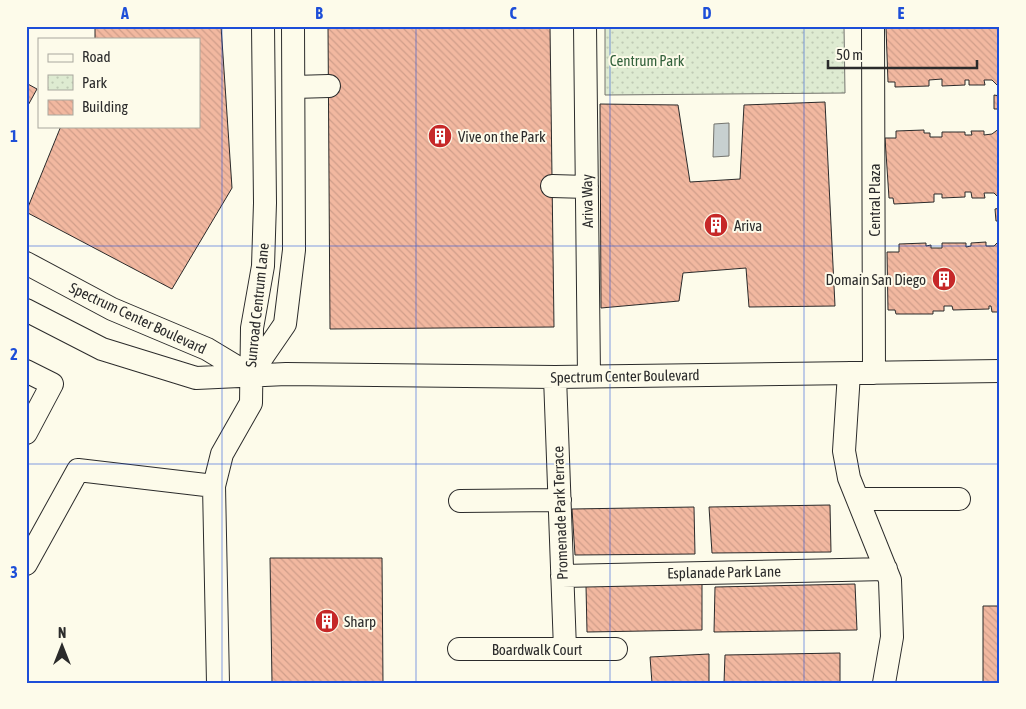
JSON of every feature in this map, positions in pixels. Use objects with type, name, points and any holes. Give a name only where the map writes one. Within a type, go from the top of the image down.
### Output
[{"type":"street","name":"Sunroad Centrum Lane","points":[[250,374],[252,328],[263,266],[266,203],[263,26]]},
{"type":"street","name":"Sunroad Centrum Lane","points":[[250,374],[285,324],[294,250],[293,26]]},
{"type":"street","name":"Ariva Way","points":[[585,26],[589,376]]},
{"type":"street","name":"Central Plaza","points":[[873,26],[874,373]]},
{"type":"street","points":[[294,86],[328,86]]},
{"type":"street","points":[[552,186],[587,187]]},
{"type":"street","name":"Spectrum Center Boulevard","points":[[26,263],[112,309],[206,349],[250,374]]},
{"type":"street","name":"Spectrum Center Boulevard","points":[[26,310],[102,349],[196,378],[250,374],[589,376],[1000,372]]},
{"type":"street","points":[[26,371],[52,384],[26,433]]},
{"type":"street","points":[[849,373],[844,451],[850,478],[890,580],[892,637],[884,683]]},
{"type":"street","points":[[218,683],[214,486],[222,454],[251,403],[250,374]]},
{"type":"street","name":"Promenade Park Terrace","points":[[555,376],[565,649]]},
{"type":"street","points":[[26,564],[78,470],[214,486]]},
{"type":"street","points":[[858,498],[959,499]]},
{"type":"street","points":[[460,501],[560,500]]},
{"type":"street","name":"Esplanade Park Lane","points":[[562,576],[886,569]]},
{"type":"street","name":"Boardwalk Court","points":[[459,649],[616,649]]},
{"type":"green space","name":"Centrum Park","points":[[605,26],[844,26],[845,93],[605,95]]},
{"type":"shaded area","points":[[729,123],[729,156],[713,157],[714,124]]},
{"type":"building","points":[[95,26],[221,26],[232,188],[172,289],[26,212],[60,128],[200,128],[200,38],[95,38]]},
{"type":"building","name":"Vive on the Park","points":[[328,26],[550,26],[554,327],[330,329]]},
{"type":"building","points":[[897,26],[1000,26],[1000,88],[992,80],[984,80],[985,85],[969,85],[969,80],[965,80],[965,85],[942,86],[942,79],[929,80],[929,86],[895,87],[895,82],[888,82],[886,28]]},
{"type":"building","points":[[26,83],[37,89],[26,109]]},
{"type":"building","points":[[994,95],[1000,96],[1000,109],[994,109]]},
{"type":"building","name":"Ariva","points":[[825,102],[835,306],[749,307],[746,268],[683,273],[679,301],[601,308],[600,104],[678,105],[690,182],[740,179],[744,105]]},
{"type":"building","points":[[1000,128],[1000,199],[994,193],[984,193],[985,198],[972,198],[971,192],[965,192],[965,197],[942,198],[942,194],[934,194],[934,202],[894,204],[893,198],[889,198],[885,138],[896,138],[896,131],[924,130],[924,133],[930,133],[930,137],[942,137],[942,132],[965,132],[965,135],[972,135],[971,131],[984,131],[984,135],[992,134]]},
{"type":"building","points":[[1000,208],[1000,221],[996,221],[995,209]]},
{"type":"building","name":"Domain San Diego","points":[[1000,240],[1000,312],[992,312],[991,306],[989,306],[989,309],[953,310],[952,306],[944,306],[944,311],[933,311],[933,314],[896,314],[895,310],[888,310],[887,252],[899,252],[899,244],[926,243],[926,246],[931,245],[931,248],[942,248],[942,243],[966,243],[966,247],[971,246],[971,243],[986,242],[986,246],[994,246]]},
{"type":"building","points":[[830,505],[831,552],[712,553],[709,507]]},
{"type":"building","points":[[694,507],[695,554],[575,555],[572,509]]},
{"type":"building","name":"Sharp","points":[[270,558],[382,558],[383,683],[272,683]]},
{"type":"building","points":[[702,583],[702,630],[587,632],[586,586]]},
{"type":"building","points":[[855,584],[857,630],[714,632],[715,587]]},
{"type":"building","points":[[983,606],[1000,606],[1000,683],[983,683]]},
{"type":"building","points":[[840,653],[840,683],[724,683],[725,655]]},
{"type":"building","points":[[709,654],[709,683],[652,683],[650,657]]},
{"type":"place","name":"Vive on the Park","points":[[440,136]]},
{"type":"place","name":"Ariva","points":[[716,225]]},
{"type":"place","name":"Domain San Diego","points":[[944,279]]},
{"type":"place","name":"Sharp","points":[[327,621]]}]
